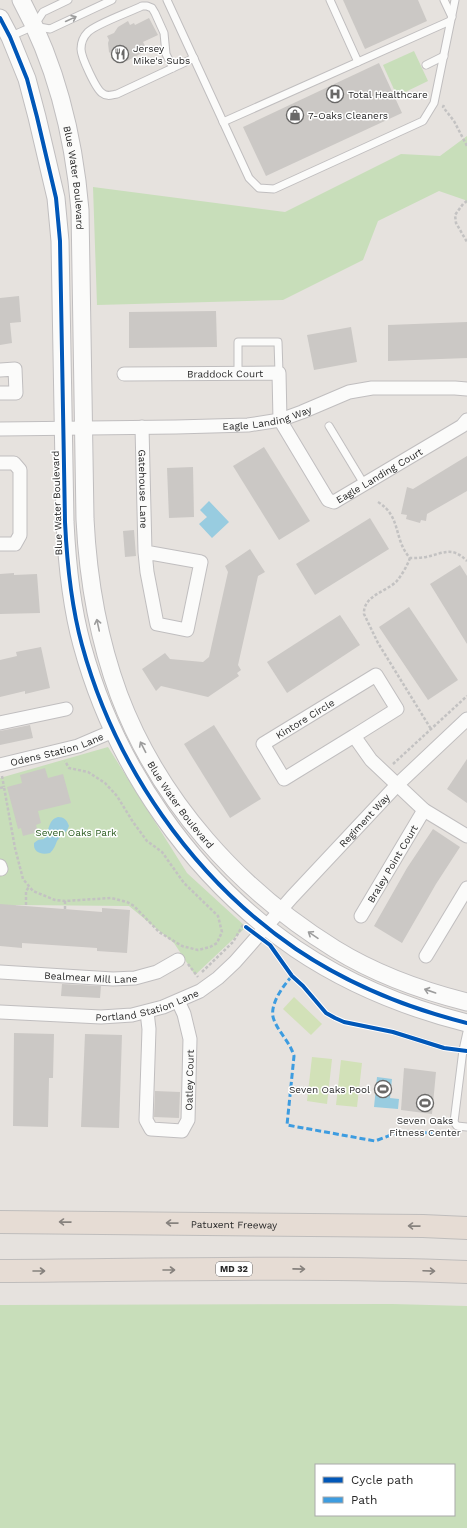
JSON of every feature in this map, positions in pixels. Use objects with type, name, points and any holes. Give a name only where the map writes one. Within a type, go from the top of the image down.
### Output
[{"type":"highway","points":[[0,1219],[40,1222]]},
{"type":"highway","name":"Patuxent Freeway","points":[[0,1222],[423,1226],[467,1228]]},
{"type":"highway","name":"MD 32","points":[[0,1271],[289,1269],[467,1272]]},
{"type":"street","name":"Blue Water Boulevard","points":[[21,0],[34,26],[52,73],[62,106],[77,176],[80,226],[85,519],[90,583],[100,636],[119,695],[131,722],[148,756],[169,791],[193,825],[222,858],[249,885],[280,910],[336,950],[369,967],[407,983],[467,1002]]},
{"type":"street","name":"Blue Water Boulevard","points":[[0,18],[5,36],[27,79],[56,198],[60,241],[65,522],[70,586],[88,665],[113,731],[130,765],[152,801],[178,838],[206,870],[266,926],[296,949],[361,986],[438,1016],[467,1023]]},
{"type":"street","points":[[0,370],[16,370],[16,392],[0,393]]},
{"type":"street","points":[[279,373],[280,420]]},
{"type":"street","name":"Braddock Court","points":[[124,374],[279,373]]},
{"type":"street","name":"Eagle Landing Way","points":[[0,429],[248,425],[280,420],[349,392],[372,388],[467,389]]},
{"type":"street","name":"Eagle Landing Court","points":[[280,420],[328,500],[334,502],[462,426],[467,420]]},
{"type":"street","name":"Gatehouse Lane","points":[[142,426],[145,552],[147,572],[157,624],[186,630],[201,562],[145,552]]},
{"type":"street","points":[[0,463],[14,463],[20,470],[20,536],[15,544],[0,544]]},
{"type":"street","name":"Kintore Circle","points":[[376,675],[397,709],[354,736],[284,779],[263,744],[376,675]]},
{"type":"street","points":[[0,723],[66,709]]},
{"type":"street","name":"Regiment Way","points":[[266,926],[397,785],[467,719]]},
{"type":"street","name":"Odens Station Lane","points":[[1,770],[78,746],[113,731]]},
{"type":"street","points":[[354,736],[371,760],[424,810],[467,836]]},
{"type":"street","name":"Braley Point Court","points":[[361,916],[424,810]]},
{"type":"street","points":[[426,956],[467,888]]},
{"type":"street","name":"Portland Station Lane","points":[[0,1012],[101,1017],[147,1012],[163,1007],[200,991],[218,978],[235,962],[266,926]]},
{"type":"street","name":"Bealmear Mill Lane","points":[[0,972],[113,979],[134,978],[157,972],[181,959]]},
{"type":"street","name":"Oatley Court","points":[[147,1012],[149,1030],[146,1120],[151,1128],[182,1131],[188,1120],[190,1039],[184,1014],[178,1001]]},
{"type":"lane","points":[[34,26],[43,12],[68,0]]},
{"type":"lane","points":[[5,36],[34,26],[50,29],[112,0]]},
{"type":"lane","points":[[167,0],[249,178],[259,188],[274,189],[423,122],[434,103],[455,0]]},
{"type":"lane","points":[[330,0],[358,62]]},
{"type":"lane","points":[[444,0],[451,19]]},
{"type":"lane","points":[[173,68],[166,54],[164,33],[152,8],[147,6],[142,6],[96,27],[89,32],[83,40],[81,49],[83,57],[98,90],[109,96],[117,94],[173,68],[194,58]]},
{"type":"lane","points":[[223,122],[451,19]]},
{"type":"lane","points":[[426,65],[444,56]]},
{"type":"lane","points":[[238,373],[238,342],[278,342],[279,373]]},
{"type":"lane","points":[[329,426],[364,484]]},
{"type":"lane","points":[[467,1032],[464,1062],[454,1122],[457,1126],[467,1127]]},
{"type":"path","points":[[444,102],[443,107],[454,121],[467,146]]},
{"type":"path","points":[[467,201],[455,215],[456,223],[467,242]]},
{"type":"path","points":[[378,502],[385,506],[393,516],[402,545],[410,558]]},
{"type":"path","points":[[410,558],[426,557],[445,551],[461,556],[467,562]]},
{"type":"path","points":[[410,558],[407,566],[396,581],[370,599],[366,604],[364,614],[378,643],[431,729]]},
{"type":"path","points":[[385,773],[467,696]]},
{"type":"path","points":[[1,770],[2,788],[15,848],[24,879],[33,891],[54,900],[65,901],[111,898],[127,902],[134,906],[159,932],[182,946],[198,950],[210,947],[217,943],[222,932],[220,920],[213,911],[184,883],[162,852],[148,841],[133,822],[117,796],[105,783],[88,772],[69,768],[65,760]]},
{"type":"path","points":[[26,905],[26,891],[29,887]]},
{"type":"path","points":[[65,901],[65,909]]},
{"type":"path","points":[[181,959],[197,978],[233,942],[244,922]]},
{"type":"path","points":[[171,939],[175,946]]},
{"type":"green space","points":[[414,51],[428,81],[397,96],[383,65]]},
{"type":"green space","points":[[467,136],[467,204],[465,200],[439,191],[378,221],[363,260],[283,300],[97,305],[93,187],[285,212],[401,154],[440,156]]},
{"type":"green space","name":"Seven Oaks Park","points":[[108,747],[187,873],[246,927],[195,975],[174,943],[129,906],[16,905],[0,936],[0,778]]},
{"type":"green space","points":[[294,997],[322,1024],[311,1035],[283,1009]]},
{"type":"green space","points":[[312,1057],[332,1059],[327,1104],[307,1101]]},
{"type":"green space","points":[[341,1060],[362,1063],[357,1107],[336,1105]]},
{"type":"green space","points":[[392,1304],[467,1306],[467,1528],[0,1528],[0,1305]]},
{"type":"water","points":[[209,501],[229,522],[212,538],[199,524],[207,517],[200,510]]},
{"type":"water","points":[[58,817],[64,818],[69,826],[68,829],[57,841],[50,853],[44,854],[37,851],[34,843],[38,840],[44,839],[50,823]]},
{"type":"water","name":"Seven Oaks Pool","points":[[377,1077],[392,1079],[390,1098],[399,1099],[398,1109],[374,1107]]},
{"type":"building","points":[[343,0],[418,0],[427,21],[365,49]]},
{"type":"building","points":[[149,18],[158,35],[143,42],[145,46],[140,48],[142,53],[127,61],[126,59],[120,62],[109,52],[109,40],[107,36],[114,33],[118,27],[128,21],[130,25],[134,23],[135,25]]},
{"type":"building","points":[[379,63],[402,113],[266,176],[243,127]]},
{"type":"building","points":[[19,296],[21,322],[10,323],[12,343],[0,345],[0,298]]},
{"type":"building","points":[[216,311],[217,347],[129,348],[129,312]]},
{"type":"building","points":[[467,322],[467,358],[388,361],[388,325]]},
{"type":"building","points":[[351,327],[357,362],[314,370],[307,335]]},
{"type":"building","points":[[264,447],[310,521],[279,540],[233,466]]},
{"type":"building","points":[[467,456],[467,491],[427,514],[426,521],[421,520],[420,523],[406,519],[407,515],[401,514],[407,487],[413,489]]},
{"type":"building","points":[[193,467],[194,517],[169,518],[167,468]]},
{"type":"building","points":[[370,518],[389,549],[315,595],[296,564]]},
{"type":"building","points":[[134,530],[136,556],[125,557],[123,531]]},
{"type":"building","points":[[250,549],[265,572],[258,576],[238,665],[241,670],[237,673],[239,676],[208,697],[161,686],[156,691],[142,669],[165,653],[170,659],[203,662],[209,657],[228,572],[225,566]]},
{"type":"building","points":[[460,565],[467,576],[467,644],[430,584]]},
{"type":"building","points":[[14,573],[14,575],[37,574],[40,613],[0,614],[0,574]]},
{"type":"building","points":[[409,607],[458,680],[428,700],[379,627]]},
{"type":"building","points":[[340,615],[360,645],[287,693],[267,662]]},
{"type":"building","points":[[41,647],[50,688],[25,694],[25,691],[0,697],[0,660],[17,656],[16,652]]},
{"type":"building","points":[[30,725],[33,738],[0,745],[0,731]]},
{"type":"building","points":[[214,725],[261,799],[230,818],[184,744]]},
{"type":"building","points":[[467,759],[467,803],[447,789]]},
{"type":"building","points":[[45,768],[48,778],[63,774],[71,803],[38,811],[41,823],[36,825],[38,832],[23,836],[21,828],[18,829],[7,787],[22,783],[20,775]]},
{"type":"building","points":[[433,829],[460,847],[436,884],[402,943],[374,926],[407,868]]},
{"type":"building","points":[[0,904],[102,912],[102,908],[130,910],[127,953],[97,951],[97,948],[22,943],[22,948],[0,946]]},
{"type":"building","points":[[62,984],[101,986],[100,998],[61,996]]},
{"type":"building","points":[[14,1033],[54,1034],[53,1078],[49,1078],[48,1127],[13,1126]]},
{"type":"building","points":[[85,1034],[122,1035],[119,1128],[81,1127]]},
{"type":"building","points":[[404,1068],[436,1072],[432,1114],[401,1110]]},
{"type":"building","points":[[155,1091],[180,1092],[179,1118],[154,1117]]},
{"type":"marked path","points":[[292,976],[277,996],[273,1009],[276,1025],[290,1046],[294,1056],[287,1125],[375,1141],[399,1132],[436,1133]]},
{"type":"cycle path","points":[[0,18],[10,37],[27,79],[56,198],[60,241],[65,522],[68,569],[72,600],[82,645],[96,690],[115,734],[137,776],[162,816],[191,854],[223,889],[258,921],[316,962],[357,984],[378,994],[422,1010],[467,1023]]},
{"type":"cycle path","points":[[246,927],[270,945],[292,976],[303,986],[326,1013],[344,1022],[393,1032],[444,1048],[467,1051]]},
{"type":"place","name":"Jersey Mike's Subs","points":[[120,54]]},
{"type":"place","name":"Total Healthcare","points":[[335,94]]},
{"type":"place","name":"7-Oaks Cleaners","points":[[295,115]]},
{"type":"place","name":"Seven Oaks Pool","points":[[383,1089]]},
{"type":"place","name":"Seven Oaks Fitness Center","points":[[425,1103]]}]
